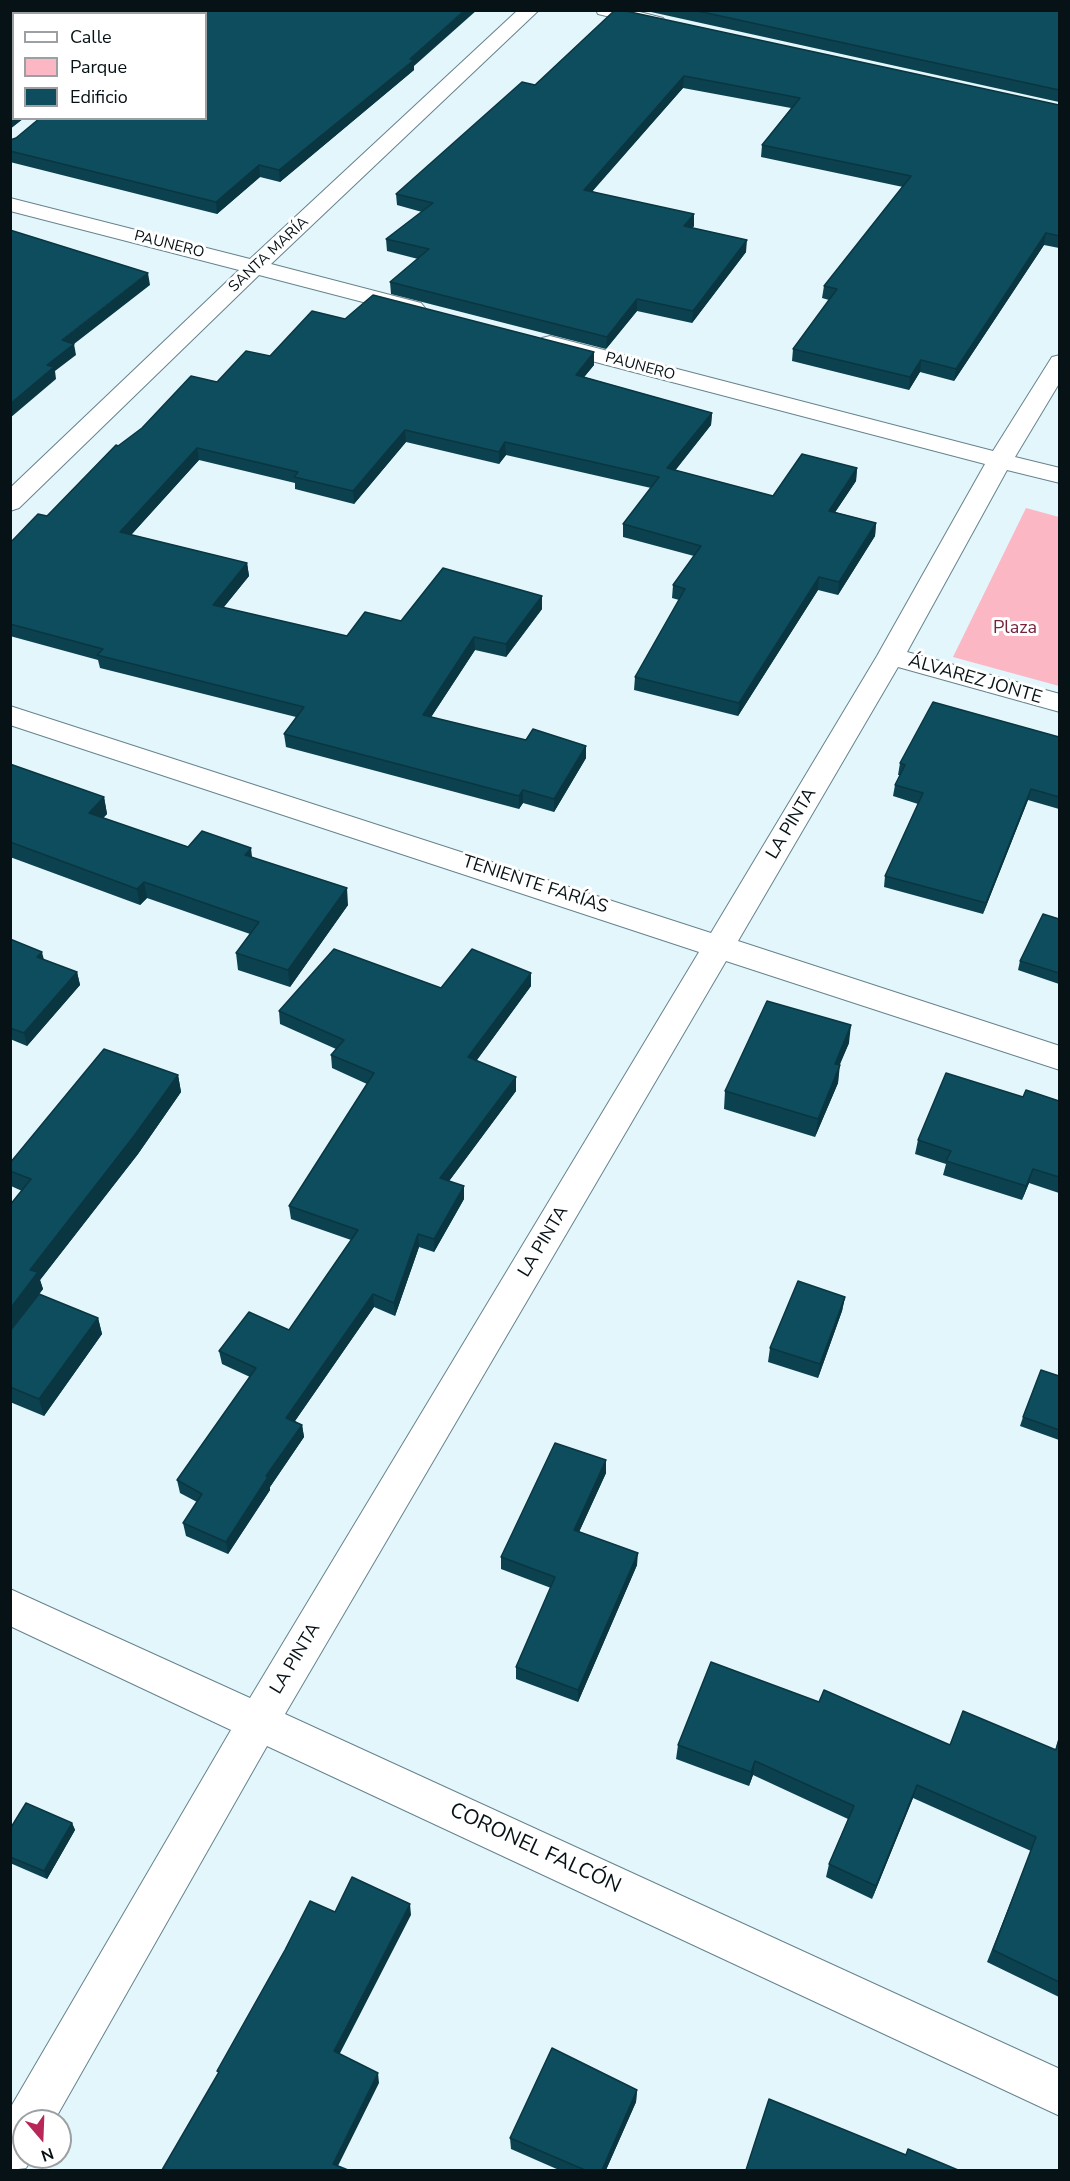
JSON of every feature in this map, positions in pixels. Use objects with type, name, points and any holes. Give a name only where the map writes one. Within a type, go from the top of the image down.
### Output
[{"type":"street","name":"SANTA MARÍA","points":[[10,503],[255,267],[530,10]]},
{"type":"street","points":[[605,10],[675,26]]},
{"type":"street","name":"PAUNERO","points":[[10,204],[439,315]]},
{"type":"street","name":"PAUNERO","points":[[530,338],[1059,476]]},
{"type":"street","name":"LA PINTA","points":[[35,2109],[259,1720],[891,656],[1000,460],[1059,362]]},
{"type":"street","name":"ÁLVAREZ JONTE","points":[[891,656],[1059,703]]},
{"type":"street","name":"TENIENTE FARÍAS","points":[[10,715],[720,945],[1059,1058]]},
{"type":"street","name":"CORONEL FALCÓN","points":[[10,1607],[259,1720],[1059,2093]]},
{"type":"green space","name":"Plaza","points":[[1026,508],[1059,517],[1059,686],[953,657]]},
{"type":"building","points":[[10,10],[465,10],[410,59],[414,60],[279,170],[259,165],[216,202],[10,151],[10,140],[16,138],[38,120],[207,120],[207,12],[12,12],[12,115],[10,116]]},
{"type":"building","points":[[615,10],[1059,105],[1059,236],[1046,233],[956,369],[921,360],[910,377],[793,349],[837,289],[824,286],[911,176],[762,145],[800,98],[684,76],[584,190],[694,214],[684,226],[747,240],[693,311],[637,299],[607,337],[390,282],[429,249],[386,239],[433,203],[396,194],[522,82],[535,85]]},
{"type":"building","points":[[693,10],[1059,10],[1059,90]]},
{"type":"building","points":[[10,230],[148,273],[62,340],[74,344],[47,365],[54,367],[10,404]]},
{"type":"building","points":[[373,295],[594,352],[576,375],[712,413],[667,468],[773,496],[802,454],[857,468],[829,511],[876,523],[839,582],[819,577],[739,703],[635,677],[685,589],[673,585],[701,546],[623,524],[659,477],[505,442],[499,452],[405,430],[353,491],[294,477],[298,472],[197,448],[120,532],[247,563],[213,605],[347,636],[365,612],[401,621],[443,568],[542,596],[506,644],[474,637],[423,715],[526,740],[533,729],[586,746],[554,799],[523,790],[519,796],[284,734],[304,707],[97,655],[103,649],[10,624],[10,543],[38,514],[47,516],[116,445],[118,446],[142,428],[191,376],[217,382],[246,351],[270,356],[312,311],[345,319]]},
{"type":"building","points":[[933,702],[1059,737],[1059,797],[1031,789],[986,903],[885,876],[923,793],[895,785],[905,765],[900,763]]},
{"type":"building","points":[[10,764],[104,797],[89,813],[188,847],[202,831],[251,848],[245,855],[347,888],[288,970],[236,953],[259,922],[144,882],[137,889],[10,842]]},
{"type":"building","points":[[1043,914],[1059,919],[1059,973],[1020,961]]},
{"type":"building","points":[[10,939],[42,952],[37,957],[77,972],[24,1033],[10,1028]]},
{"type":"building","points":[[334,949],[441,988],[472,949],[531,973],[468,1057],[516,1077],[440,1178],[464,1186],[434,1239],[418,1234],[394,1303],[373,1294],[286,1418],[302,1425],[266,1476],[268,1477],[226,1542],[183,1523],[202,1494],[177,1480],[256,1368],[219,1351],[249,1312],[289,1330],[358,1230],[289,1206],[374,1073],[331,1055],[344,1040],[279,1011]]},
{"type":"building","points":[[767,1001],[851,1025],[835,1064],[840,1065],[818,1119],[725,1091]]},
{"type":"building","points":[[104,1049],[178,1075],[134,1136],[30,1270],[38,1272],[10,1309],[10,1205],[31,1179],[10,1171],[10,1163]]},
{"type":"building","points":[[946,1073],[1023,1097],[1026,1090],[1059,1101],[1059,1177],[1033,1169],[1026,1186],[946,1161],[951,1151],[918,1140]]},
{"type":"building","points":[[798,1281],[845,1297],[820,1364],[770,1348]]},
{"type":"building","points":[[39,1294],[98,1318],[39,1399],[10,1387],[10,1331]]},
{"type":"building","points":[[1041,1370],[1059,1376],[1059,1430],[1023,1417]]},
{"type":"building","points":[[555,1443],[606,1460],[574,1530],[638,1553],[578,1690],[516,1667],[555,1577],[501,1557]]},
{"type":"building","points":[[711,1662],[819,1702],[824,1690],[950,1745],[963,1711],[1056,1750],[1059,1739],[1059,1982],[993,1950],[1036,1837],[917,1785],[876,1886],[829,1864],[854,1806],[755,1761],[751,1772],[678,1745]]},
{"type":"building","points":[[26,1803],[72,1823],[44,1871],[10,1857],[10,1829]]},
{"type":"building","points":[[352,1877],[410,1904],[334,2051],[378,2073],[333,2164],[348,2170],[162,2170],[219,2072],[217,2071],[310,1901],[335,1912]]},
{"type":"building","points":[[552,2048],[637,2090],[602,2170],[585,2170],[510,2138]]},
{"type":"building","points":[[769,2099],[906,2155],[908,2149],[958,2170],[746,2170]]}]
